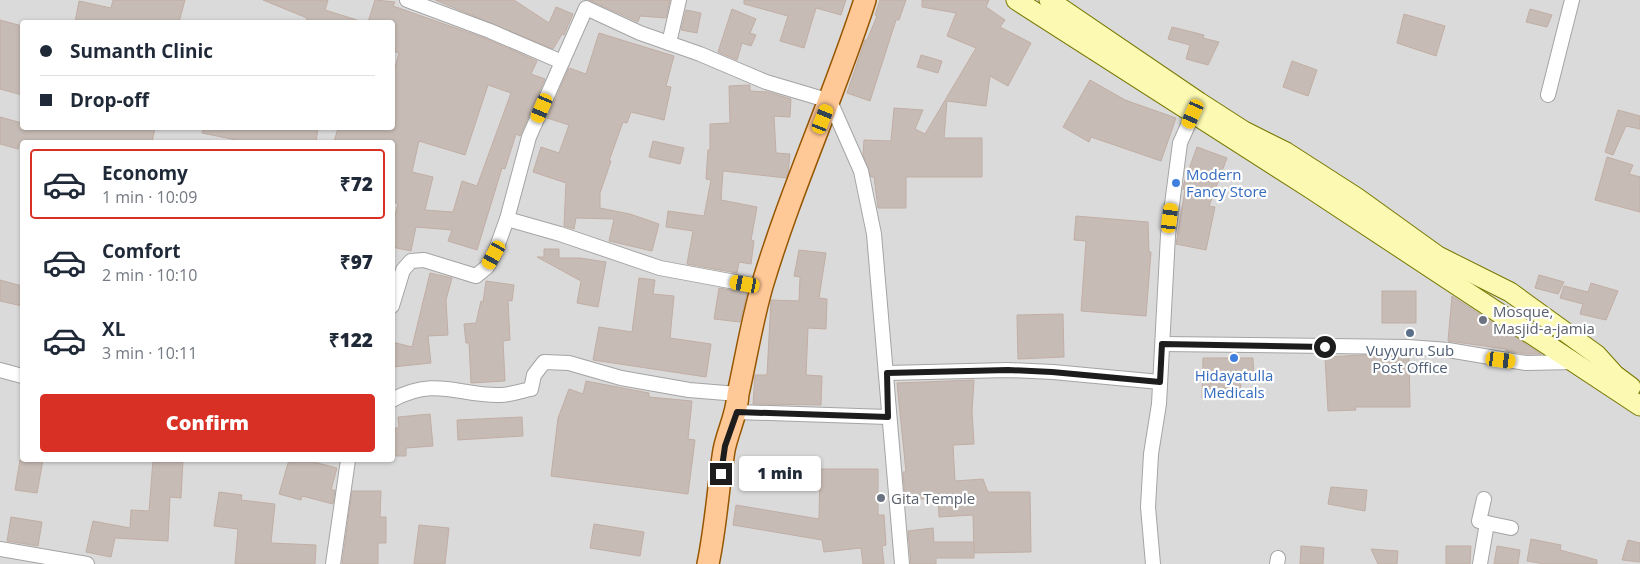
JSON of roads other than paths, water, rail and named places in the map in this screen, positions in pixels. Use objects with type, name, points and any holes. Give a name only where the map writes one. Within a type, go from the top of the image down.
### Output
[{"type":"main road","points":[[708,564],[715,530],[725,446],[737,403],[762,287],[787,211],[830,101],[865,0]]},
{"type":"main road","points":[[1016,0],[1196,108],[1286,152],[1356,197],[1438,256],[1510,292],[1597,355],[1615,375],[1640,393]]},
{"type":"main road","points":[[1049,0],[1196,108],[1640,406]]},
{"type":"street","points":[[407,0],[490,31],[562,62]]},
{"type":"street","points":[[669,43],[679,0]]},
{"type":"street","points":[[1548,94],[1572,0]]},
{"type":"street","points":[[395,296],[403,270],[411,261],[424,260],[476,276],[481,274],[494,255],[507,220],[529,137],[562,62],[582,4],[640,33],[766,82],[830,101],[861,171],[868,205],[879,282],[887,373],[888,417],[902,564]]},
{"type":"street","points":[[1153,564],[1148,507],[1151,454],[1159,404],[1168,235],[1180,143],[1196,108]]},
{"type":"street","points":[[507,220],[560,234],[660,268],[762,287]]},
{"type":"street","points":[[1162,344],[1408,347],[1448,350],[1526,363],[1573,362],[1597,355]]},
{"type":"street","points":[[395,398],[405,393],[441,386],[501,395],[531,389],[534,375],[544,362],[569,363],[621,378],[689,390],[737,403],[888,417]]},
{"type":"street","points":[[0,370],[20,375]]},
{"type":"street","points":[[887,373],[1008,370],[1160,382]]},
{"type":"street","points":[[333,564],[348,462]]},
{"type":"street","points":[[1484,499],[1479,521],[1510,528]]},
{"type":"street","points":[[1480,564],[1487,523]]},
{"type":"street","points":[[0,549],[87,564]]},
{"type":"place","name":"Modern Fancy Store","points":[[1176,183]]},
{"type":"place","name":"Mosque, Masjid-a-jamia","points":[[1483,320]]},
{"type":"place","name":"Vuyyuru Sub Post Office","points":[[1410,333]]},
{"type":"place","name":"Hidayatulla Medicals","points":[[1234,358]]},
{"type":"place","name":"Gita Temple","points":[[881,498]]}]
